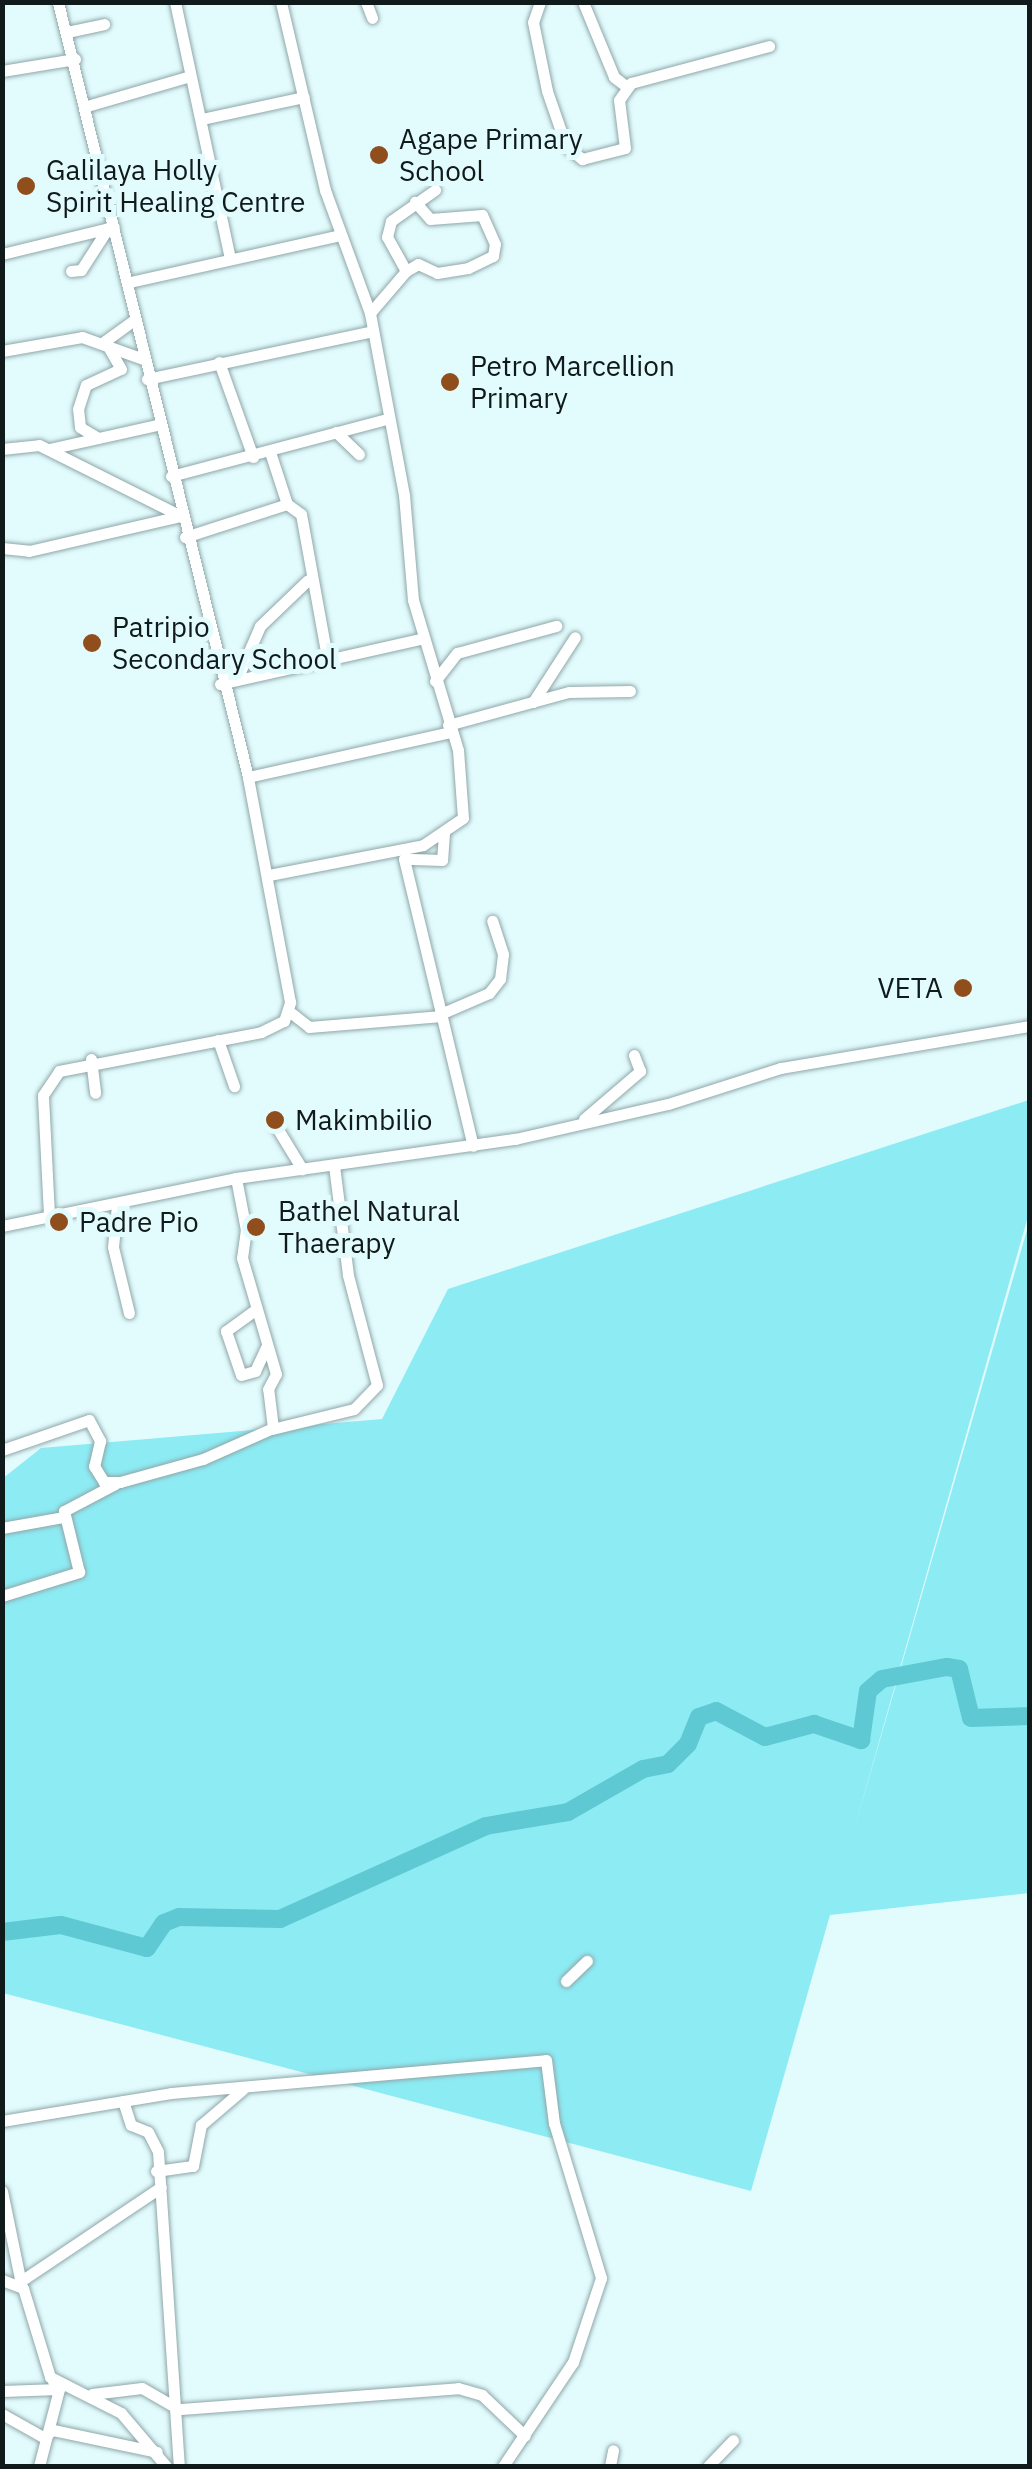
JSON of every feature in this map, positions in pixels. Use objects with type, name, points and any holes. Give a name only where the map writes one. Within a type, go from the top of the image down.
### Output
[{"type":"street","points":[[58,2],[88,106],[111,228],[130,282],[142,359],[220,684],[248,778],[269,875],[290,1012],[309,1027],[444,1014],[489,993],[500,979],[503,954],[492,921]]},
{"type":"street","points":[[175,2],[188,77],[202,119],[230,258]]},
{"type":"street","points":[[269,875],[423,845],[463,818],[450,728],[424,638],[370,313],[340,235],[280,2]]},
{"type":"street","points":[[366,2],[372,18]]},
{"type":"street","points":[[540,2],[533,19],[538,52],[572,154],[597,159],[624,150],[619,100],[626,86],[770,46]]},
{"type":"street","points":[[583,2],[614,77],[626,86]]},
{"type":"street","points":[[67,32],[104,24]]},
{"type":"street","points":[[2,71],[74,59]]},
{"type":"street","points":[[88,106],[188,77]]},
{"type":"street","points":[[202,119],[304,97]]},
{"type":"street","points":[[406,271],[387,237],[391,222],[434,190]]},
{"type":"street","points":[[370,313],[406,271],[418,264],[436,273],[468,268],[494,256],[495,244],[482,215],[430,219],[415,202]]},
{"type":"street","points":[[2,254],[111,228]]},
{"type":"street","points":[[71,271],[81,270],[111,228]]},
{"type":"street","points":[[130,282],[340,235]]},
{"type":"street","points":[[106,341],[134,320]]},
{"type":"street","points":[[147,379],[372,331]]},
{"type":"street","points":[[2,351],[73,337],[106,341],[142,359]]},
{"type":"street","points":[[98,438],[80,427],[78,414],[86,385],[123,365],[106,341]]},
{"type":"street","points":[[219,362],[253,457]]},
{"type":"street","points":[[171,476],[386,420]]},
{"type":"street","points":[[48,449],[157,425]]},
{"type":"street","points":[[336,432],[359,454]]},
{"type":"street","points":[[2,450],[29,443],[48,449],[180,516]]},
{"type":"street","points":[[270,452],[288,504],[301,514],[308,580],[328,662]]},
{"type":"street","points":[[185,537],[288,504]]},
{"type":"street","points":[[2,548],[29,551],[180,516]]},
{"type":"street","points":[[237,680],[260,626],[308,580]]},
{"type":"street","points":[[436,681],[457,653],[556,626]]},
{"type":"street","points":[[533,702],[576,637]]},
{"type":"street","points":[[220,684],[424,638]]},
{"type":"street","points":[[248,778],[450,728],[533,702],[630,691]]},
{"type":"street","points":[[444,834],[442,860],[404,859],[422,953],[444,1014],[472,1146]]},
{"type":"street","points":[[50,1216],[44,1090],[58,1070],[90,1059],[271,1028],[290,1012]]},
{"type":"street","points":[[2,1226],[236,1178],[472,1146],[668,1104],[781,1068],[1030,1026]]},
{"type":"street","points":[[218,1040],[234,1086]]},
{"type":"street","points":[[581,1122],[640,1071],[634,1055]]},
{"type":"street","points":[[90,1059],[96,1093]]},
{"type":"street","points":[[271,1118],[302,1169]]},
{"type":"street","points":[[2,1596],[80,1571],[64,1517],[66,1507],[118,1482],[204,1459],[272,1429],[354,1410],[377,1385],[348,1275],[334,1166]]},
{"type":"street","points":[[236,1178],[255,1310],[276,1374],[268,1389],[272,1429]]},
{"type":"street","points":[[117,1205],[113,1247],[128,1312]]},
{"type":"street","points":[[255,1310],[226,1331],[241,1375],[254,1373],[266,1347]]},
{"type":"street","points":[[2,1450],[89,1420],[100,1441],[94,1466],[104,1482],[118,1482]]},
{"type":"street","points":[[2,1528],[64,1517]]},
{"type":"street","points":[[566,1982],[587,1960]]},
{"type":"street","points":[[2,2121],[123,2101],[546,2060],[554,2123],[601,2278],[574,2362],[502,2466]]},
{"type":"street","points":[[156,2171],[194,2166],[202,2124],[242,2090]]},
{"type":"street","points":[[123,2101],[132,2125],[148,2132],[158,2152],[156,2171],[162,2187],[172,2301],[179,2466]]},
{"type":"street","points":[[2,2280],[20,2281],[162,2187]]},
{"type":"street","points":[[2,2192],[20,2281],[50,2377],[58,2389]]},
{"type":"street","points":[[50,2377],[92,2394],[140,2428],[166,2466]]},
{"type":"street","points":[[92,2394],[142,2388],[176,2407],[458,2388],[482,2395],[525,2436]]},
{"type":"street","points":[[2,2391],[58,2389]]},
{"type":"street","points":[[38,2466],[58,2389]]},
{"type":"street","points":[[2,2414],[43,2438]]},
{"type":"street","points":[[43,2438],[53,2430],[158,2452]]},
{"type":"street","points":[[708,2466],[733,2440]]},
{"type":"street","points":[[610,2466],[613,2450]]},
{"type":"street","points":[[722,2453],[727,2466]]},
{"type":"shaded area","points":[[1029,1100],[1029,1213],[852,1837],[1029,1223],[1029,1893],[830,1915],[751,2191],[3,1993],[2,1479],[41,1448],[382,1419],[448,1289]]},
{"type":"waterway","points":[[2,1932],[61,1925],[147,1948],[164,1923],[179,1917],[280,1919],[486,1826],[568,1812],[643,1769],[668,1764],[688,1744],[699,1717],[716,1711],[765,1737],[814,1724],[861,1740],[868,1691],[882,1679],[947,1667],[959,1669],[971,1718],[1030,1716]]},
{"type":"place","name":"Agape Primary School","points":[[379,155]]},
{"type":"place","name":"Galilaya Holly Spirit Healing Centre","points":[[26,186]]},
{"type":"place","name":"Petro Marcellion Primary","points":[[450,382]]},
{"type":"place","name":"Patripio Secondary School","points":[[92,643]]},
{"type":"place","name":"VETA","points":[[963,988]]},
{"type":"place","name":"Makimbilio","points":[[275,1120]]},
{"type":"place","name":"Padre Pio","points":[[59,1222]]},
{"type":"place","name":"Bathel Natural Thaerapy","points":[[256,1227]]}]
